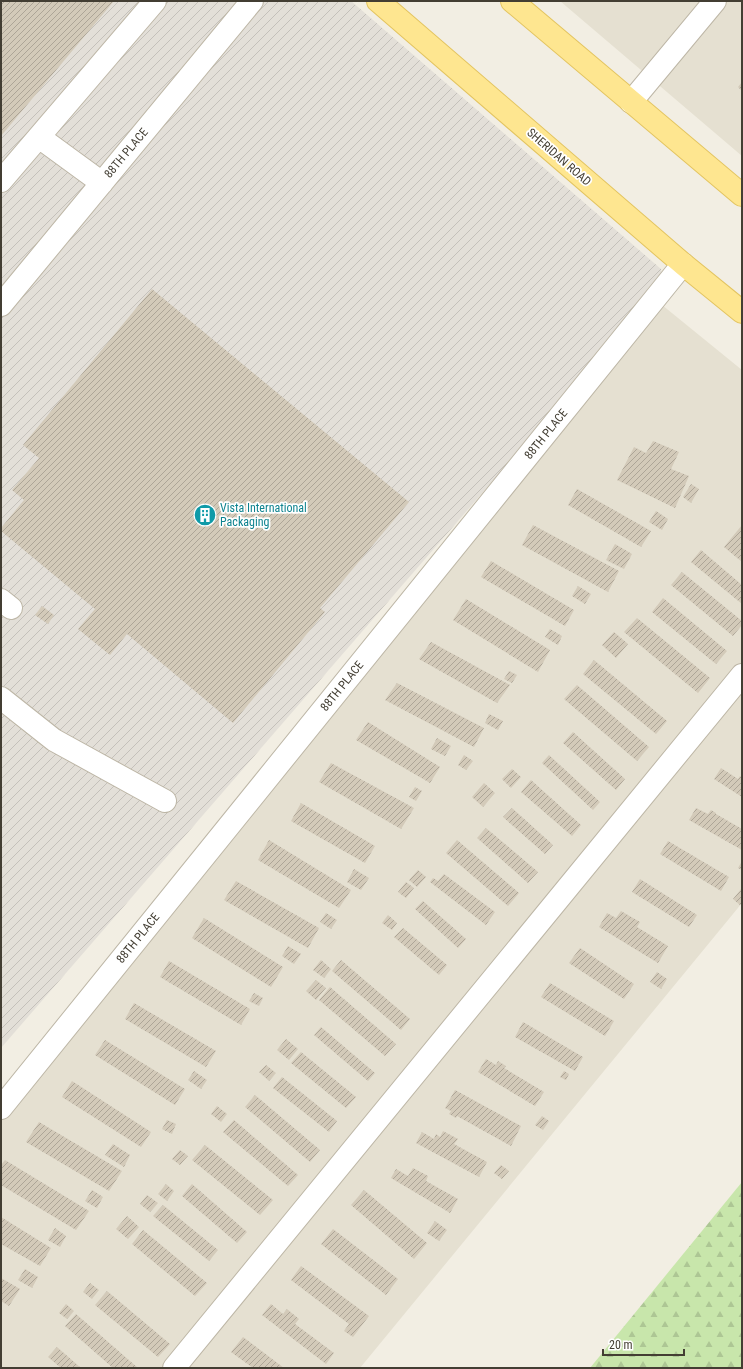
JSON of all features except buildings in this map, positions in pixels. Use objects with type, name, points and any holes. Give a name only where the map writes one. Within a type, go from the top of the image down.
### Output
[{"type":"main road","name":"SHERIDAN ROAD","points":[[378,1],[683,264],[742,312]]},
{"type":"main road","points":[[512,1],[742,195]]},
{"type":"street","points":[[1,181],[155,1]]},
{"type":"street","name":"88TH PLACE","points":[[1,305],[252,1]]},
{"type":"street","points":[[631,102],[715,1]]},
{"type":"street","points":[[39,137],[102,183]]},
{"type":"street","name":"88TH PLACE","points":[[1,1108],[683,264]]},
{"type":"street","points":[[174,1368],[742,675]]},
{"type":"street","points":[[1,698],[54,740],[165,801]]},
{"type":"shaded area","points":[[1,1],[351,1],[661,269],[662,277],[549,416],[1,1048]]},
{"type":"shaded area","points":[[560,1],[742,1],[742,156],[708,127]]},
{"type":"shaded area","points":[[651,296],[742,370],[742,903],[360,1368],[1,1368],[1,1089]]},
{"type":"green space","points":[[742,1182],[742,1368],[590,1368]]},
{"type":"place","name":"Vista International Packaging","points":[[205,515]]}]
